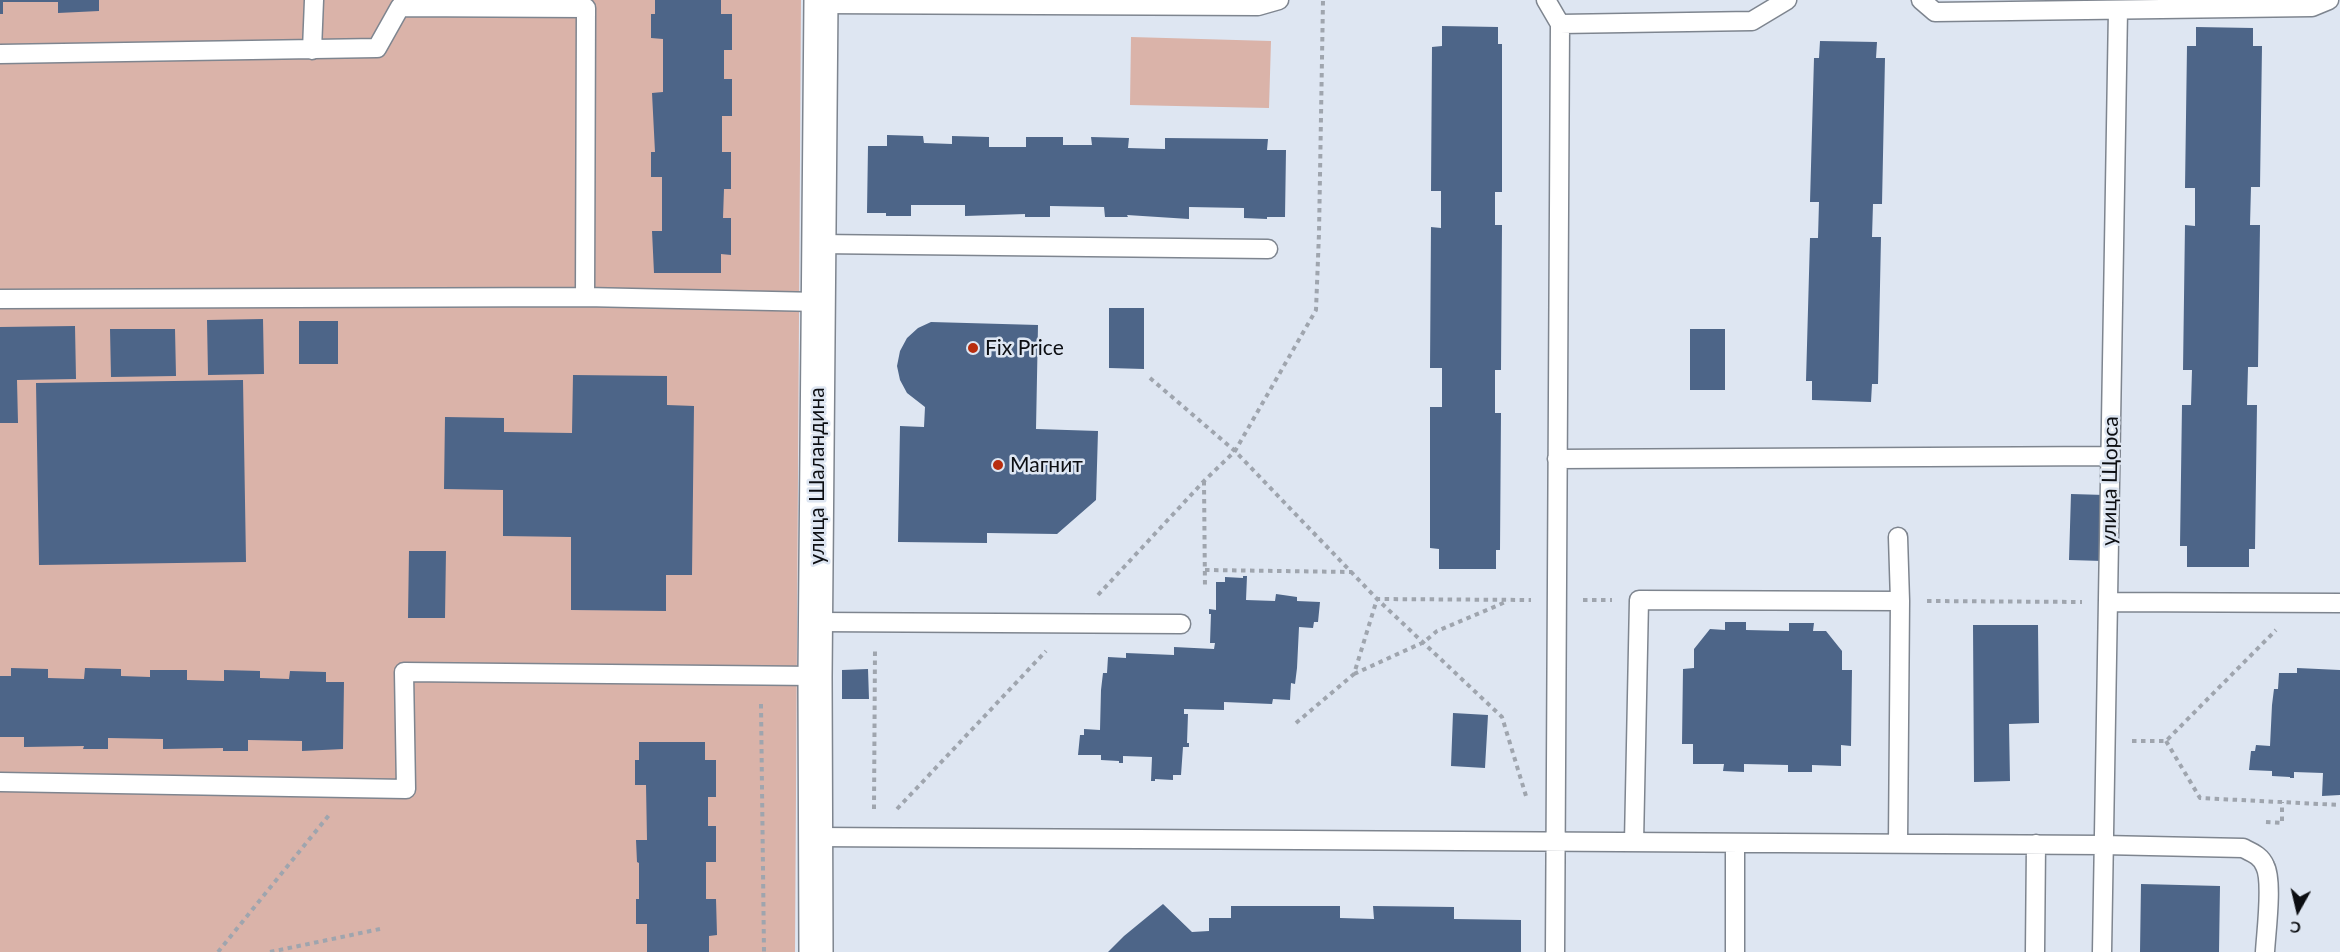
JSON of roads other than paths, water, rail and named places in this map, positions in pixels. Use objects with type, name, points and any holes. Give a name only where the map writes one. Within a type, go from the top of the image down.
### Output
[{"type":"street","name":"улица Шаландина","points":[[816,952],[815,676],[821,2]]},
{"type":"lane","points":[[312,50],[314,0]]},
{"type":"lane","points":[[821,2],[1258,6],[1279,0]]},
{"type":"lane","points":[[1546,0],[1560,24],[1555,952]]},
{"type":"lane","points":[[1560,24],[1752,21],[1787,0]]},
{"type":"lane","points":[[1922,0],[1935,12],[2312,7],[2329,0]]},
{"type":"lane","points":[[0,54],[377,48],[400,7],[586,8],[585,297]]},
{"type":"lane","name":"улица Щорса","points":[[2102,952],[2118,10]]},
{"type":"lane","points":[[819,244],[1268,249]]},
{"type":"lane","points":[[0,299],[585,297],[819,302]]},
{"type":"lane","points":[[1557,459],[2110,456]]},
{"type":"lane","points":[[1898,537],[1900,601],[1898,843]]},
{"type":"lane","points":[[1634,842],[1639,600],[1900,601]]},
{"type":"lane","points":[[2108,602],[2340,603]]},
{"type":"lane","points":[[816,622],[1181,624]]},
{"type":"lane","points":[[0,782],[406,789],[404,672],[815,676]]},
{"type":"lane","points":[[816,837],[2036,844],[2244,848],[2257,855],[2266,867],[2269,886],[2265,952]]},
{"type":"lane","points":[[1735,843],[1735,952]]},
{"type":"lane","points":[[2035,952],[2036,844]]},
{"type":"place","name":"Fix Price","points":[[973,348]]},
{"type":"place","name":"Магнит","points":[[998,465]]}]
